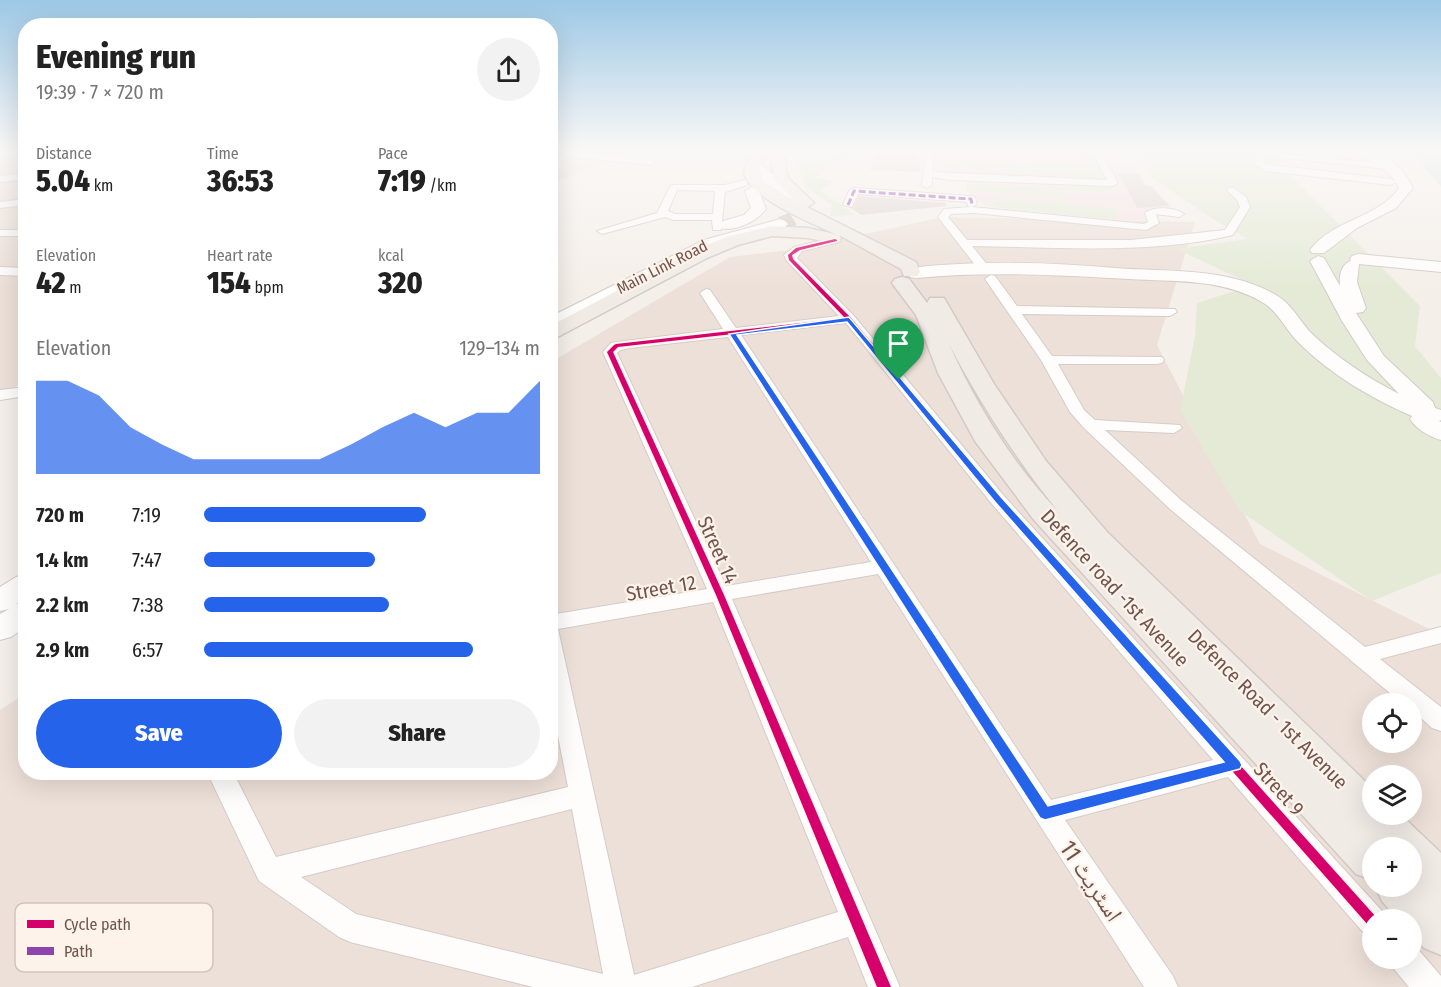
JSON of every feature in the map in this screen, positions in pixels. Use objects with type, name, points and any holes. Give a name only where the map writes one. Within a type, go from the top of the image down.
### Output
[{"type":"main road","name":"Main Link Road","points":[[616,273],[717,222],[749,218],[759,209],[753,197]]},
{"type":"main road","name":"Defence road -1st Avenue","points":[[765,197],[834,239],[911,277],[950,373],[988,441],[1044,514],[1331,794],[1362,844]]},
{"type":"main road","points":[[780,197],[909,266],[911,277]]},
{"type":"main road","points":[[791,197],[795,200]]},
{"type":"main road","points":[[800,197],[818,219]]},
{"type":"main road","points":[[1318,255],[1359,221],[1391,206],[1401,197]]},
{"type":"main road","points":[[1414,197],[1409,203],[1356,232],[1347,278],[1358,311],[1435,422]]},
{"type":"main road","name":"Main Link Road","points":[[558,321],[710,243],[780,224]]},
{"type":"main road","points":[[558,331],[701,254],[732,241],[772,231],[808,233],[834,239]]},
{"type":"main road","points":[[1318,255],[1335,265],[1350,256],[1441,273]]},
{"type":"main road","points":[[1318,255],[1351,321],[1377,360],[1435,422]]},
{"type":"main road","points":[[1395,264],[1441,267]]},
{"type":"main road","points":[[911,277],[980,271],[1016,271],[1180,280],[1230,287],[1264,305],[1293,343],[1353,390],[1435,422]]},
{"type":"main road","points":[[911,277],[987,273],[1202,278],[1234,284],[1262,294],[1280,305],[1304,337],[1333,363],[1373,391],[1435,422]]},
{"type":"main road","points":[[0,601],[18,589]]},
{"type":"main road","points":[[0,629],[18,617]]},
{"type":"main road","name":"Defence Road - 1st Avenue","points":[[1331,794],[1390,837]]},
{"type":"main road","points":[[1422,864],[1441,884]]},
{"type":"main road","points":[[1408,897],[1441,932]]},
{"type":"street","points":[[664,214],[662,212],[670,197]]},
{"type":"street","points":[[602,231],[664,214],[717,222],[718,197]]},
{"type":"street","points":[[848,205],[851,197]]},
{"type":"street","points":[[925,197],[972,199],[972,204]]},
{"type":"street","points":[[966,243],[1126,243],[1177,241],[1229,233],[1245,207],[1240,197]]},
{"type":"street","points":[[0,205],[18,203]]},
{"type":"street","points":[[1179,214],[1155,211],[1150,213],[1154,223],[1146,227],[974,210],[948,212],[943,217],[966,243],[1014,310],[1048,360],[1078,412],[1090,425],[1176,505],[1441,721]]},
{"type":"street","points":[[0,233],[18,233]]},
{"type":"street","points":[[0,244],[18,235]]},
{"type":"street","name":"Street 9","points":[[834,239],[798,249],[790,255],[791,259],[849,319],[998,500],[1362,910]]},
{"type":"street","points":[[0,271],[18,272]]},
{"type":"street","name":"اسٹریٹ 11","points":[[706,293],[1045,813],[1162,987]]},
{"type":"street","points":[[1014,310],[1170,312]]},
{"type":"street","name":"Street 14","points":[[849,319],[616,346],[610,352],[720,595],[884,987]]},
{"type":"street","points":[[1048,360],[1156,360]]},
{"type":"street","points":[[0,395],[18,392]]},
{"type":"street","points":[[1090,425],[1174,428]]},
{"type":"street","name":"Street 12","points":[[558,622],[884,566]]},
{"type":"street","points":[[1361,656],[1441,635]]},
{"type":"street","points":[[558,690],[583,795],[621,987]]},
{"type":"street","points":[[1045,813],[1235,765]]},
{"type":"street","points":[[224,780],[269,872],[350,927],[596,987]]},
{"type":"street","points":[[269,872],[583,795]]},
{"type":"street","points":[[643,987],[856,920]]},
{"type":"street","points":[[1414,969],[1430,987]]},
{"type":"shaded area","points":[[0,197],[18,197],[18,386],[0,392]]},
{"type":"shaded area","points":[[974,197],[1155,197],[1164,200],[1165,204],[1149,211],[1150,220],[1117,220],[985,206]]},
{"type":"shaded area","points":[[943,217],[1195,222],[1157,345],[1260,544],[1441,635],[1441,987],[0,987],[0,710],[18,698],[18,780],[558,780],[558,358],[730,257],[798,249]]},
{"type":"green space","points":[[820,197],[830,197],[855,215],[830,216],[832,205]]},
{"type":"green space","points":[[1059,197],[1065,197],[1067,204],[1117,209],[1117,220],[993,207],[997,199],[1066,203],[1062,202]]},
{"type":"green space","points":[[1180,197],[1312,197],[1420,306],[1415,346],[1441,378],[1441,573],[1372,601],[1240,511],[1180,410],[1195,337],[1197,303],[1254,285],[1176,249],[1248,239]]},
{"type":"building","points":[[858,197],[946,203],[946,206],[861,215],[852,209]]},
{"type":"building","points":[[1131,197],[1162,197],[1170,206],[1137,208]]},
{"type":"tunnel","points":[[780,224],[795,217],[802,209],[794,200]]},
{"type":"marked path","points":[[848,205],[851,197]]},
{"type":"marked path","points":[[943,197],[971,199],[972,204]]},
{"type":"cycle path","points":[[835,240],[798,249],[790,255],[791,259],[849,319],[998,500],[1362,910]]},
{"type":"cycle path","points":[[849,319],[630,344],[616,346],[610,352],[720,595],[884,987]]},
{"type":"route","points":[[849,319],[899,380],[998,500],[1235,765],[1045,813],[732,334],[849,319]]}]
